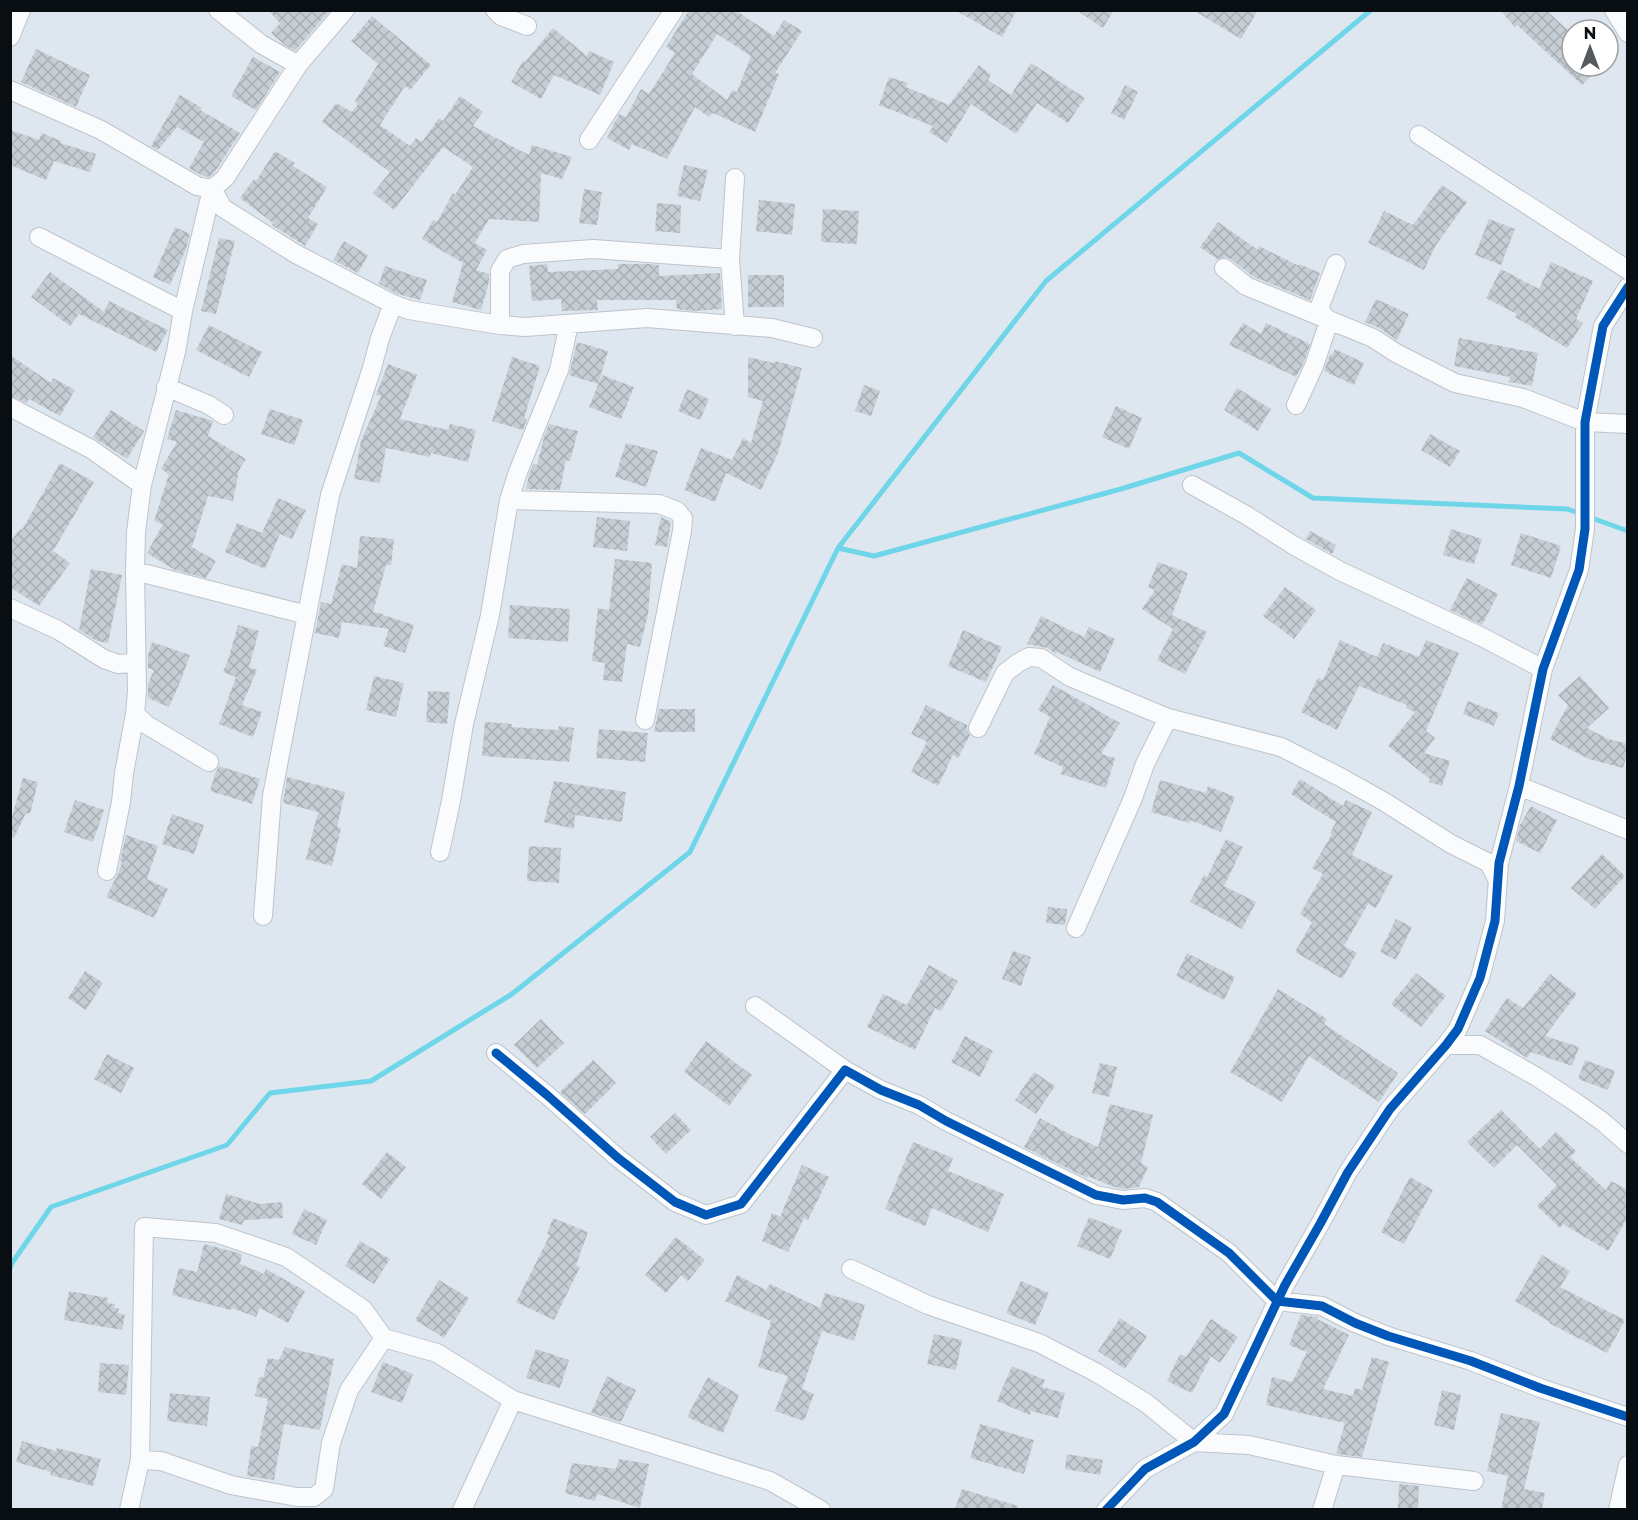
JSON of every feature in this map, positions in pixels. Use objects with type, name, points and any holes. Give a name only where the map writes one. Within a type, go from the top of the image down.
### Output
[{"type":"street","points":[[10,37],[21,10]]},
{"type":"street","points":[[218,10],[261,44],[298,65]]},
{"type":"street","points":[[107,871],[135,714],[137,691],[136,532],[142,485],[176,352],[183,311],[212,189],[225,178],[298,65],[345,10]]},
{"type":"street","points":[[495,10],[501,16],[527,26]]},
{"type":"street","points":[[589,140],[674,10]]},
{"type":"street","points":[[1614,10],[1628,33]]},
{"type":"street","points":[[10,90],[102,130],[197,186],[212,189],[223,208],[296,254],[409,310],[525,327],[647,318],[772,328],[813,338]]},
{"type":"street","points":[[1419,135],[1628,270]]},
{"type":"street","points":[[735,178],[730,259],[735,326]]},
{"type":"street","points":[[39,237],[183,311]]},
{"type":"street","points":[[500,325],[501,272],[507,259],[523,254],[593,249],[730,259]]},
{"type":"street","points":[[1329,321],[1320,311],[1336,264]]},
{"type":"street","points":[[1224,268],[1246,286],[1373,338],[1396,353],[1455,383],[1523,398],[1585,422],[1628,424]]},
{"type":"street","points":[[1106,1509],[1145,1469],[1194,1443],[1224,1414],[1277,1301],[1348,1172],[1390,1109],[1458,1029],[1480,978],[1495,921],[1499,863],[1519,786],[1543,669],[1579,570],[1585,529],[1585,422],[1603,326],[1628,286]]},
{"type":"street","points":[[263,916],[272,796],[330,495],[393,304]]},
{"type":"street","points":[[1296,405],[1314,366],[1329,321]]},
{"type":"street","points":[[440,852],[464,724],[490,615],[509,500],[559,370],[569,324]]},
{"type":"street","points":[[166,387],[209,405],[224,415]]},
{"type":"street","points":[[10,407],[91,449],[142,485]]},
{"type":"street","points":[[1192,484],[1340,572],[1484,638],[1543,669]]},
{"type":"street","points":[[509,500],[659,504],[677,511],[683,518],[645,720]]},
{"type":"street","points":[[135,571],[307,615]]},
{"type":"street","points":[[10,608],[58,630],[104,659],[118,664],[136,663]]},
{"type":"street","points":[[978,728],[1005,673],[1029,657],[1041,658],[1071,677],[1168,718],[1281,747],[1340,777],[1451,844],[1489,863],[1497,879]]},
{"type":"street","points":[[135,714],[147,725],[209,762]]},
{"type":"street","points":[[1076,928],[1133,798],[1145,764],[1168,718]]},
{"type":"street","points":[[1519,786],[1628,830]]},
{"type":"street","points":[[754,1006],[845,1070],[881,1090],[919,1105],[946,1121],[1096,1195],[1123,1200],[1145,1198],[1157,1202],[1229,1253],[1277,1301],[1322,1306],[1355,1323],[1388,1336],[1471,1361],[1540,1388],[1628,1416]]},
{"type":"street","points":[[1446,1045],[1480,1045],[1537,1077],[1575,1102],[1628,1144]]},
{"type":"street","points":[[496,1053],[675,1202],[706,1215],[741,1204],[845,1070]]},
{"type":"street","points":[[129,1509],[140,1460],[144,1227],[216,1233],[286,1257],[363,1309],[384,1338],[436,1353],[513,1400],[770,1481],[821,1509]]},
{"type":"street","points":[[851,1269],[928,1305],[1039,1343],[1098,1373],[1146,1403],[1194,1443],[1250,1445],[1336,1465],[1474,1481]]},
{"type":"street","points":[[140,1460],[161,1461],[231,1485],[297,1497],[314,1497],[324,1489],[331,1443],[349,1390],[384,1338]]},
{"type":"street","points":[[462,1509],[513,1400]]},
{"type":"street","points":[[1322,1509],[1336,1465]]},
{"type":"street","points":[[1618,1509],[1628,1465]]},
{"type":"building","points":[[268,10],[330,10],[295,51],[271,33],[280,23]]},
{"type":"building","points":[[689,10],[735,10],[774,36],[784,20],[802,31],[775,73],[779,74],[755,132],[713,113],[709,117],[695,107],[667,159],[632,144],[629,150],[607,138],[619,114],[626,117],[641,89],[649,94],[675,53],[666,47]],"holes":[[[717,34],[751,56],[737,92],[732,90],[727,100],[692,74]]]},
{"type":"building","points":[[955,10],[1017,10],[1002,37]]},
{"type":"building","points":[[1076,10],[1114,10],[1103,28]]},
{"type":"building","points":[[1193,10],[1258,10],[1241,39]]},
{"type":"building","points":[[1500,10],[1546,10],[1560,23],[1560,65],[1517,25],[1515,27]]},
{"type":"building","points":[[372,16],[431,65],[410,90],[405,86],[380,125],[410,146],[416,138],[422,142],[439,118],[443,121],[460,96],[483,112],[473,126],[529,155],[532,145],[572,157],[562,179],[541,173],[539,222],[489,219],[475,243],[487,250],[476,270],[489,274],[481,310],[452,302],[463,263],[422,239],[433,220],[437,222],[453,193],[455,195],[473,167],[443,147],[394,210],[373,193],[390,172],[322,122],[336,103],[352,112],[358,104],[355,101],[378,64],[351,41]]},
{"type":"building","points":[[553,28],[587,56],[589,51],[614,62],[600,95],[554,75],[541,99],[511,82],[523,61],[525,62]]},
{"type":"building","points":[[36,49],[90,75],[76,107],[21,82]]},
{"type":"building","points":[[253,57],[280,72],[256,110],[231,96]]},
{"type":"building","points":[[1031,63],[1085,98],[1068,123],[1037,103],[1016,134],[971,104],[947,143],[929,132],[933,126],[879,105],[889,77],[908,83],[906,87],[949,105],[979,65],[991,75],[988,80],[1011,95]]},
{"type":"building","points":[[1574,78],[1589,78],[1582,85]]},
{"type":"building","points":[[1125,85],[1138,92],[1124,120],[1111,113]]},
{"type":"building","points":[[180,95],[202,108],[200,110],[240,133],[209,177],[189,168],[204,142],[177,127],[158,150],[151,146]]},
{"type":"building","points":[[10,130],[39,140],[42,133],[61,141],[60,143],[96,154],[90,172],[54,161],[46,180],[10,165]]},
{"type":"building","points":[[275,151],[295,163],[293,166],[327,187],[308,218],[318,224],[305,246],[272,225],[273,223],[240,198],[254,179],[256,181]]},
{"type":"building","points":[[684,165],[708,170],[700,201],[677,196]]},
{"type":"building","points":[[1442,185],[1467,202],[1436,245],[1424,270],[1368,243],[1384,211],[1413,225]]},
{"type":"building","points":[[584,189],[602,192],[597,225],[579,223]]},
{"type":"building","points":[[759,200],[795,204],[792,235],[756,231]]},
{"type":"building","points":[[657,203],[681,205],[680,233],[655,231]]},
{"type":"building","points":[[823,209],[859,211],[857,244],[821,242]]},
{"type":"building","points":[[1489,219],[1515,229],[1501,265],[1475,255]]},
{"type":"building","points":[[1218,222],[1258,250],[1259,246],[1299,266],[1299,264],[1320,273],[1310,300],[1252,276],[1231,259],[1225,257],[1217,259],[1200,247]]},
{"type":"building","points":[[175,227],[190,234],[170,285],[153,277]]},
{"type":"building","points":[[219,238],[235,241],[216,314],[201,311]]},
{"type":"building","points":[[344,241],[368,255],[358,273],[333,260]]},
{"type":"building","points":[[1551,262],[1593,281],[1576,319],[1583,323],[1567,348],[1515,317],[1517,314],[1486,298],[1501,269],[1539,289]]},
{"type":"building","points":[[547,264],[548,272],[618,269],[618,264],[650,264],[659,265],[659,276],[720,273],[722,309],[694,311],[677,309],[676,300],[597,300],[598,310],[562,311],[561,299],[532,301],[529,266]]},
{"type":"building","points":[[385,266],[427,280],[420,300],[398,294],[379,284]]},
{"type":"building","points":[[50,272],[104,312],[109,301],[168,330],[156,352],[79,314],[70,326],[31,297]]},
{"type":"building","points":[[748,275],[784,275],[784,307],[748,307]]},
{"type":"building","points":[[1376,299],[1409,314],[1397,340],[1365,322]]},
{"type":"building","points":[[1243,323],[1261,334],[1266,323],[1310,344],[1296,377],[1229,345]]},
{"type":"building","points":[[209,325],[262,352],[249,377],[196,350]]},
{"type":"building","points":[[1459,338],[1538,353],[1532,386],[1509,382],[1510,377],[1454,366]]},
{"type":"building","points":[[577,342],[608,351],[598,384],[569,375]]},
{"type":"building","points":[[1335,349],[1364,363],[1354,385],[1324,371],[1330,354],[1332,355]]},
{"type":"building","points":[[10,355],[51,383],[53,378],[75,390],[60,416],[29,399],[27,403],[10,396]]},
{"type":"building","points":[[512,357],[540,366],[524,418],[527,419],[523,430],[492,421]]},
{"type":"building","points":[[748,357],[802,368],[778,453],[761,490],[726,473],[715,502],[684,490],[701,448],[732,460],[743,438],[751,443],[763,401],[748,397]]},
{"type":"building","points":[[388,364],[417,375],[400,419],[448,430],[450,424],[476,430],[468,462],[431,453],[430,457],[386,448],[380,483],[354,479],[361,441],[381,396],[376,395]]},
{"type":"building","points":[[602,375],[634,387],[621,419],[589,407]]},
{"type":"building","points":[[864,385],[880,391],[871,416],[855,411]]},
{"type":"building","points":[[1237,388],[1271,409],[1258,431],[1224,410]]},
{"type":"building","points":[[687,389],[709,399],[700,420],[678,411]]},
{"type":"building","points":[[1116,406],[1142,418],[1129,449],[1102,437]]},
{"type":"building","points":[[270,409],[303,420],[294,445],[261,434]]},
{"type":"building","points":[[111,410],[144,431],[127,459],[93,437]]},
{"type":"building","points":[[176,410],[213,421],[208,436],[246,459],[239,470],[233,501],[208,496],[192,547],[216,561],[206,578],[175,570],[147,553],[163,524],[154,521],[169,474],[161,469],[177,442],[167,439]]},
{"type":"building","points":[[549,424],[578,431],[570,461],[566,460],[560,490],[526,489],[533,464],[537,465]]},
{"type":"building","points":[[1430,434],[1460,451],[1450,467],[1421,450]]},
{"type":"building","points":[[626,443],[658,451],[646,487],[615,477]]},
{"type":"building","points":[[60,463],[94,482],[53,551],[70,563],[39,606],[10,587],[10,542],[20,529],[22,530]]},
{"type":"building","points":[[278,498],[306,510],[292,539],[280,534],[265,569],[225,552],[237,523],[262,533]]},
{"type":"building","points":[[597,517],[630,521],[627,551],[593,547]]},
{"type":"building","points":[[661,517],[671,522],[667,547],[655,545]]},
{"type":"building","points":[[1451,529],[1482,539],[1474,564],[1443,555]]},
{"type":"building","points":[[1310,531],[1336,545],[1332,554],[1306,539]]},
{"type":"building","points":[[1521,533],[1561,546],[1551,578],[1511,565]]},
{"type":"building","points":[[360,536],[394,539],[391,565],[386,565],[373,612],[414,625],[405,653],[383,646],[389,629],[342,622],[339,638],[315,633],[321,602],[331,604],[342,564],[357,568]]},
{"type":"building","points":[[615,559],[652,563],[648,614],[640,647],[627,644],[622,682],[603,680],[605,663],[592,661],[598,608],[609,610]]},
{"type":"building","points":[[1158,562],[1188,573],[1172,615],[1207,632],[1185,674],[1157,660],[1173,629],[1142,609],[1155,590],[1148,587]]},
{"type":"building","points":[[91,569],[122,575],[108,643],[97,641],[79,630]]},
{"type":"building","points":[[1467,578],[1498,594],[1482,625],[1450,610]]},
{"type":"building","points":[[1285,587],[1316,610],[1294,639],[1263,616]]},
{"type":"building","points":[[510,605],[570,609],[568,642],[508,638]]},
{"type":"building","points":[[1041,616],[1084,637],[1089,627],[1115,639],[1100,672],[1047,648],[1027,644]]},
{"type":"building","points":[[238,625],[259,631],[249,667],[257,670],[242,705],[262,712],[253,737],[219,724],[236,677],[223,672]]},
{"type":"building","points":[[963,630],[1002,647],[986,682],[948,666]]},
{"type":"building","points":[[1340,640],[1377,657],[1383,643],[1419,657],[1426,640],[1459,653],[1426,731],[1435,738],[1424,753],[1450,761],[1442,786],[1429,782],[1430,779],[1388,746],[1415,712],[1406,708],[1407,705],[1359,686],[1337,730],[1301,712],[1318,678],[1323,680]]},
{"type":"building","points":[[152,642],[190,655],[169,707],[148,698],[148,684],[154,670],[148,668],[148,655]]},
{"type":"building","points":[[374,676],[404,683],[396,717],[366,710]]},
{"type":"building","points":[[1580,676],[1609,708],[1587,728],[1608,739],[1628,744],[1623,768],[1589,759],[1550,739],[1568,705],[1558,695]]},
{"type":"building","points":[[1053,685],[1120,723],[1101,754],[1115,758],[1106,788],[1061,774],[1063,767],[1034,754],[1050,717],[1038,710]]},
{"type":"building","points":[[428,691],[450,692],[447,724],[426,722]]},
{"type":"building","points":[[1468,701],[1499,713],[1494,726],[1463,714]]},
{"type":"building","points":[[926,705],[967,725],[970,735],[958,758],[953,755],[938,786],[911,772],[927,742],[911,734]]},
{"type":"building","points":[[659,709],[695,709],[695,732],[654,732]]},
{"type":"building","points":[[485,722],[512,724],[511,727],[558,730],[559,726],[574,728],[569,762],[482,756]]},
{"type":"building","points":[[599,729],[648,733],[645,762],[596,758]]},
{"type":"building","points":[[219,766],[260,779],[252,804],[210,791]]},
{"type":"building","points":[[287,777],[345,792],[337,827],[341,828],[332,866],[306,859],[318,812],[283,803]]},
{"type":"building","points":[[23,778],[38,782],[30,814],[26,813],[14,838],[10,836],[10,824]]},
{"type":"building","points":[[1300,779],[1343,806],[1346,800],[1372,812],[1352,855],[1393,876],[1376,908],[1368,904],[1344,946],[1357,953],[1342,979],[1295,952],[1312,922],[1300,914],[1323,874],[1312,868],[1332,834],[1330,833],[1336,822],[1291,794]]},
{"type":"building","points":[[1160,780],[1206,793],[1208,786],[1235,797],[1221,832],[1190,820],[1190,823],[1151,812]]},
{"type":"building","points":[[554,781],[626,792],[622,822],[575,815],[574,829],[544,822]]},
{"type":"building","points":[[75,800],[104,810],[93,842],[64,832]]},
{"type":"building","points":[[1531,806],[1557,820],[1540,853],[1516,841],[1520,825]]},
{"type":"building","points":[[172,814],[204,825],[194,854],[162,844]]},
{"type":"building","points":[[126,835],[158,846],[147,879],[168,889],[154,918],[106,897],[122,862],[120,861]]},
{"type":"building","points":[[1226,839],[1243,847],[1224,886],[1256,902],[1242,929],[1190,902],[1204,875],[1207,877]]},
{"type":"building","points":[[529,846],[561,848],[559,883],[527,881]]},
{"type":"building","points":[[1602,854],[1625,876],[1595,909],[1571,888]]},
{"type":"building","points":[[1048,907],[1067,909],[1065,925],[1046,923]]},
{"type":"building","points":[[1396,919],[1412,927],[1396,960],[1380,952]]},
{"type":"building","points":[[1013,951],[1031,957],[1021,986],[1002,979]]},
{"type":"building","points":[[1187,953],[1235,977],[1224,1000],[1176,976]]},
{"type":"building","points":[[929,965],[958,981],[941,1011],[935,1008],[915,1050],[867,1027],[883,994],[907,1005]]},
{"type":"building","points":[[85,971],[103,983],[86,1010],[68,998]]},
{"type":"building","points":[[1416,973],[1446,996],[1421,1027],[1391,1004]]},
{"type":"building","points":[[1550,974],[1577,994],[1545,1036],[1579,1047],[1572,1066],[1531,1052],[1527,1058],[1485,1031],[1507,998],[1523,1008]]},
{"type":"building","points":[[1278,989],[1327,1019],[1324,1024],[1398,1073],[1379,1102],[1309,1056],[1282,1102],[1230,1072]]},
{"type":"building","points":[[541,1019],[564,1043],[537,1068],[514,1045]]},
{"type":"building","points":[[965,1036],[993,1051],[980,1077],[951,1062]]},
{"type":"building","points":[[706,1041],[752,1075],[729,1106],[684,1072]]},
{"type":"building","points":[[107,1054],[134,1068],[121,1093],[94,1079]]},
{"type":"building","points":[[593,1060],[616,1083],[585,1114],[560,1092]]},
{"type":"building","points":[[1585,1060],[1615,1071],[1608,1090],[1578,1079]]},
{"type":"building","points":[[1100,1063],[1117,1067],[1109,1097],[1092,1093]]},
{"type":"building","points":[[1034,1072],[1055,1086],[1036,1114],[1015,1100]]},
{"type":"building","points":[[1110,1104],[1153,1115],[1141,1163],[1148,1167],[1139,1187],[1124,1189],[1088,1176],[1087,1178],[1024,1147],[1040,1118],[1098,1147]]},
{"type":"building","points":[[1501,1110],[1540,1149],[1556,1132],[1576,1151],[1570,1157],[1606,1190],[1611,1181],[1628,1190],[1628,1217],[1608,1251],[1563,1224],[1560,1228],[1537,1206],[1557,1185],[1517,1145],[1494,1168],[1467,1142]]},
{"type":"building","points":[[675,1113],[691,1130],[666,1154],[650,1137]]},
{"type":"building","points":[[913,1142],[953,1158],[948,1171],[1004,1194],[988,1232],[932,1208],[925,1226],[885,1209]]},
{"type":"building","points":[[387,1152],[406,1167],[381,1199],[362,1184]]},
{"type":"building","points":[[802,1165],[829,1177],[808,1220],[804,1218],[788,1252],[762,1241],[772,1213],[780,1217]]},
{"type":"building","points":[[1410,1177],[1433,1190],[1404,1244],[1381,1232]]},
{"type":"building","points":[[226,1194],[260,1204],[282,1202],[283,1218],[244,1220],[242,1225],[219,1219]]},
{"type":"building","points":[[304,1209],[327,1220],[316,1245],[292,1234]]},
{"type":"building","points":[[1089,1217],[1122,1230],[1110,1259],[1077,1246]]},
{"type":"building","points":[[553,1218],[588,1232],[576,1265],[580,1267],[554,1320],[516,1302],[550,1235],[547,1234]]},
{"type":"building","points":[[676,1237],[705,1260],[688,1281],[681,1275],[666,1293],[645,1275]]},
{"type":"building","points":[[360,1241],[390,1259],[374,1284],[345,1266]]},
{"type":"building","points":[[204,1244],[242,1254],[240,1264],[264,1274],[266,1269],[305,1291],[288,1323],[260,1308],[256,1317],[232,1308],[231,1310],[172,1295],[179,1268],[197,1272]]},
{"type":"building","points":[[1542,1255],[1570,1271],[1560,1287],[1625,1320],[1607,1353],[1549,1323],[1515,1301]]},
{"type":"building","points":[[737,1275],[766,1290],[770,1284],[820,1308],[825,1293],[865,1305],[854,1341],[822,1331],[802,1389],[814,1394],[804,1421],[775,1411],[788,1376],[758,1367],[771,1321],[725,1301]]},
{"type":"building","points":[[439,1280],[469,1298],[444,1338],[415,1320]]},
{"type":"building","points":[[1021,1281],[1049,1293],[1035,1325],[1006,1313]]},
{"type":"building","points":[[69,1291],[108,1298],[107,1303],[115,1304],[114,1308],[119,1308],[118,1313],[125,1315],[122,1330],[64,1320]]},
{"type":"building","points":[[1301,1315],[1318,1317],[1317,1319],[1349,1335],[1323,1389],[1353,1396],[1355,1388],[1362,1390],[1372,1357],[1389,1362],[1362,1457],[1336,1454],[1345,1423],[1266,1405],[1272,1377],[1292,1382],[1307,1352],[1289,1345]]},
{"type":"building","points":[[1120,1318],[1147,1336],[1125,1369],[1098,1351]]},
{"type":"building","points":[[1211,1319],[1238,1337],[1220,1363],[1211,1356],[1192,1393],[1167,1381],[1180,1354],[1186,1357]]},
{"type":"building","points":[[934,1334],[962,1340],[956,1370],[927,1364]]},
{"type":"building","points":[[285,1347],[334,1359],[320,1430],[284,1424],[274,1480],[247,1476],[251,1446],[258,1447],[268,1399],[255,1396],[259,1377],[263,1378],[268,1358],[279,1360]]},
{"type":"building","points":[[536,1349],[569,1360],[560,1388],[526,1378]]},
{"type":"building","points":[[383,1362],[413,1374],[402,1403],[371,1392]]},
{"type":"building","points":[[100,1363],[129,1365],[126,1395],[98,1392]]},
{"type":"building","points":[[1012,1366],[1045,1380],[1042,1387],[1065,1393],[1058,1418],[1031,1411],[1030,1415],[997,1401]]},
{"type":"building","points":[[607,1376],[636,1390],[621,1422],[591,1413]]},
{"type":"building","points":[[708,1377],[739,1395],[723,1433],[687,1417]]},
{"type":"building","points":[[1442,1390],[1461,1395],[1454,1430],[1434,1425]]},
{"type":"building","points":[[170,1393],[210,1397],[207,1426],[167,1421]]},
{"type":"building","points":[[1501,1413],[1540,1422],[1524,1489],[1545,1493],[1542,1509],[1501,1509],[1508,1476],[1487,1471]]},
{"type":"building","points":[[980,1424],[1034,1440],[1024,1474],[970,1458]]},
{"type":"building","points":[[22,1441],[56,1451],[57,1448],[101,1459],[93,1486],[50,1475],[51,1472],[16,1462]]},
{"type":"building","points":[[1067,1454],[1103,1460],[1100,1475],[1065,1469]]},
{"type":"building","points":[[619,1459],[649,1464],[640,1508],[597,1494],[595,1501],[565,1493],[572,1463],[616,1469]]},
{"type":"building","points":[[1399,1484],[1419,1486],[1418,1509],[1398,1509]]},
{"type":"building","points":[[962,1489],[1018,1506],[1017,1509],[955,1509]]},
{"type":"waterway","points":[[10,1268],[51,1207],[227,1145],[270,1093],[371,1081],[512,994],[690,852],[838,548],[1046,281],[1371,10]]},
{"type":"waterway","points":[[838,548],[874,556],[1121,489],[1239,453],[1313,498],[1567,509],[1581,514]]},
{"type":"waterway","points":[[1589,517],[1628,531]]},
{"type":"cycle path","points":[[1106,1510],[1145,1469],[1194,1442],[1224,1414],[1285,1285],[1348,1172],[1390,1109],[1458,1029],[1480,978],[1495,921],[1499,863],[1519,786],[1543,669],[1579,570],[1585,529],[1585,422],[1603,326],[1628,287]]},
{"type":"cycle path","points":[[496,1053],[618,1158],[675,1202],[706,1215],[741,1204],[845,1070],[881,1090],[919,1105],[946,1121],[1096,1195],[1123,1200],[1145,1198],[1157,1202],[1229,1253],[1277,1301],[1322,1306],[1355,1323],[1388,1336],[1471,1361],[1540,1388],[1628,1417]]}]
